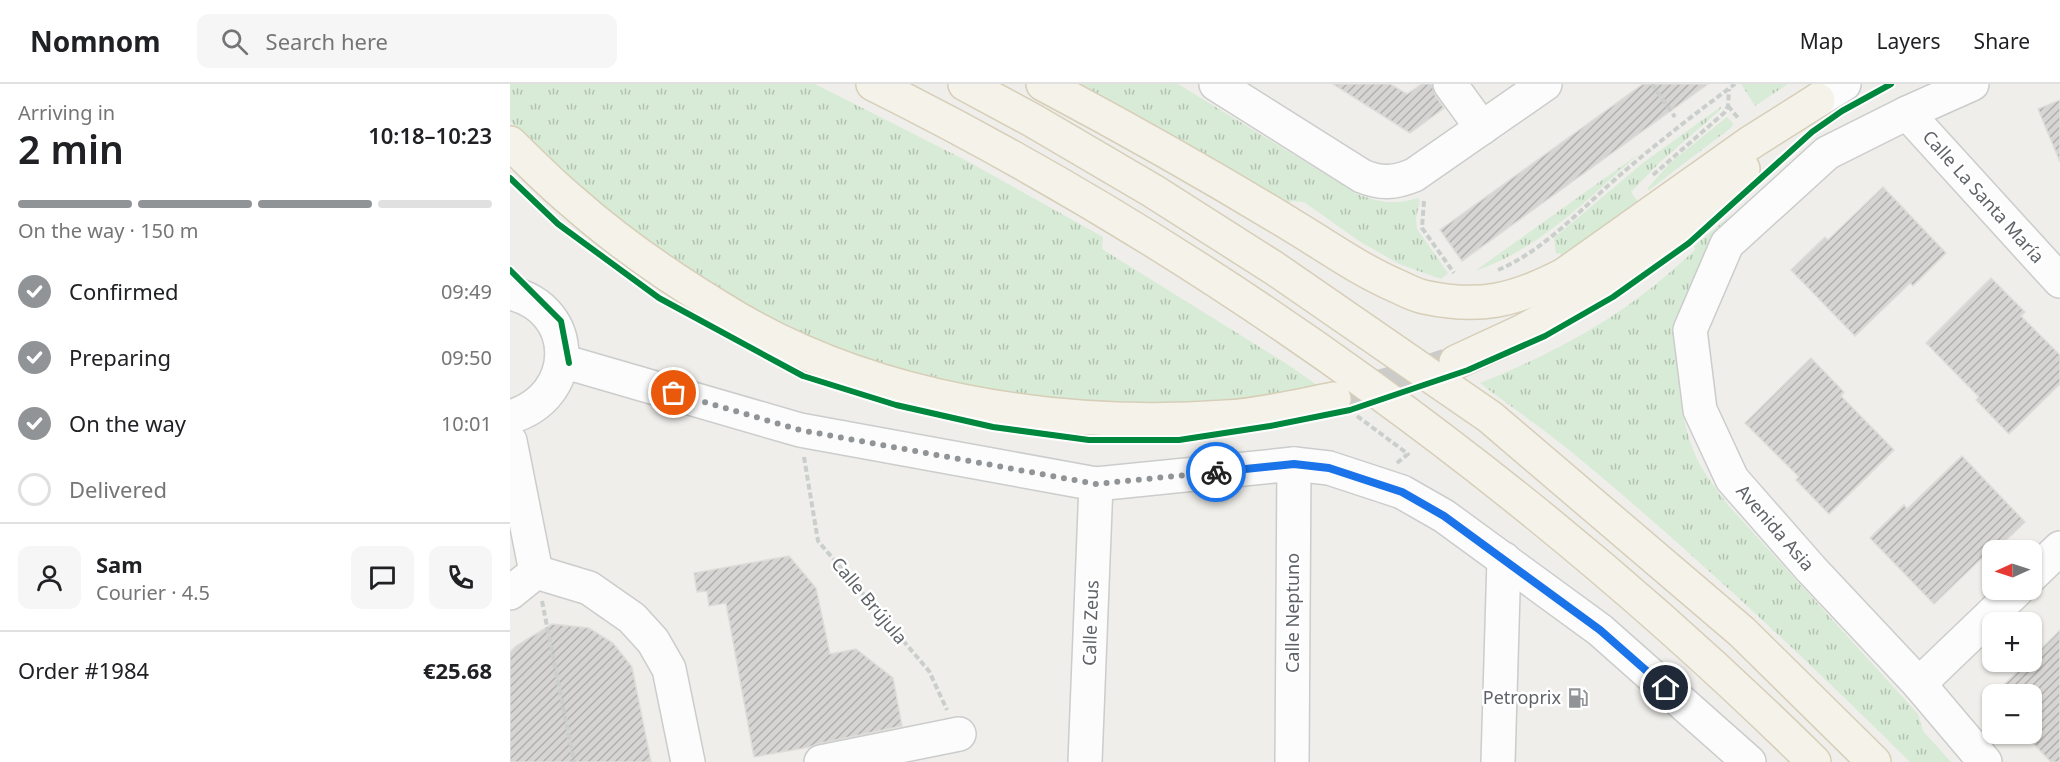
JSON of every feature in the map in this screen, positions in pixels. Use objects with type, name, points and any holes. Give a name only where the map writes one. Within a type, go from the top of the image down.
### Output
[{"type":"main road","points":[[873,84],[1011,156],[1122,222],[1351,373],[1543,518],[1684,638],[1814,762]]},
{"type":"main road","points":[[965,84],[1032,120],[1163,197],[1274,268],[1490,417],[1742,632],[1874,762]]},
{"type":"main road","points":[[1043,84],[1126,128],[1292,225],[1371,275],[1421,297],[1479,304],[1518,296],[1540,288],[1564,275],[1750,143],[1831,92]]},
{"type":"main road","points":[[1456,362],[1570,305],[1670,236],[1831,92]]},
{"type":"main road","points":[[510,143],[573,203],[640,255],[721,309],[773,338],[846,369],[965,402],[1023,412],[1085,418],[1159,420],[1229,417],[1345,407]]},
{"type":"street","points":[[1216,84],[1362,176],[1375,182],[1389,183],[1414,175],[1545,84]]},
{"type":"street","points":[[1450,84],[1482,128]]},
{"type":"street","points":[[1907,113],[1972,84]]},
{"type":"street","name":"Avenida Asia","points":[[1907,113],[1827,153],[1727,244],[1690,330],[1700,410],[1732,479],[1810,569],[1919,684],[1985,762]]},
{"type":"street","name":"Calle La Santa María","points":[[1907,113],[2060,281]]},
{"type":"street","points":[[510,293],[523,296],[540,306],[553,322],[560,341],[562,361],[556,382],[544,399],[526,412],[510,417]]},
{"type":"street","points":[[562,361],[800,430],[1096,484],[1294,464],[1329,468],[1402,492],[1444,516],[1600,630],[1749,762]]},
{"type":"street","points":[[510,441],[536,572]]},
{"type":"street","name":"Calle Neptuno","points":[[1292,762],[1294,464]]},
{"type":"street","name":"Calle Zeus","points":[[1085,762],[1096,484]]},
{"type":"street","points":[[2042,565],[2060,548]]},
{"type":"street","points":[[1497,762],[1504,559]]},
{"type":"street","points":[[510,593],[536,572]]},
{"type":"street","points":[[536,572],[589,588],[632,618],[653,641],[669,669],[688,762]]},
{"type":"street","points":[[1919,684],[2007,600]]},
{"type":"street","points":[[821,762],[959,734]]},
{"type":"path","points":[[1652,84],[1675,117]]},
{"type":"path","points":[[1489,273],[1522,257],[1542,244],[1642,156],[1735,84]]},
{"type":"path","points":[[1646,183],[1724,113],[1728,106],[1729,89]]},
{"type":"path","points":[[1728,106],[1743,125]]},
{"type":"path","points":[[1414,175],[1424,198],[1422,228],[1459,281]]},
{"type":"path","points":[[1345,407],[1408,454]]},
{"type":"path","points":[[536,572],[574,762]]},
{"type":"green space","points":[[510,84],[815,84],[967,161],[1103,237],[1102,249],[1287,364],[1324,390],[1293,395],[1147,404],[1069,402],[958,386],[867,359],[803,334],[729,296],[630,234],[549,161],[510,121]]},
{"type":"green space","points":[[1077,84],[1178,84],[1358,194],[1388,202],[1402,202],[1418,198],[1420,201],[1416,218],[1417,229],[1448,273],[1441,279],[1399,264],[1359,241],[1304,202],[1292,201],[1286,205],[1132,113]]},
{"type":"green space","points":[[1741,84],[1788,84],[1755,106]]},
{"type":"green space","points":[[1722,106],[1659,163],[1631,192],[1640,205],[1564,260],[1560,253],[1556,254],[1554,238],[1644,162]]},
{"type":"green space","points":[[1727,117],[1733,123],[1732,127],[1649,190],[1647,189],[1670,163]]},
{"type":"green space","points":[[1640,153],[1583,204],[1543,235],[1522,249],[1475,271]]},
{"type":"green space","points":[[1731,215],[1710,245],[1697,273],[1682,325],[1679,380],[1682,407],[1697,459],[1728,505],[1918,714],[1923,731],[1951,762],[1910,762],[1787,643],[1661,528],[1563,445],[1480,383],[1564,345],[1604,322],[1649,290],[1695,250],[1694,246]]},
{"type":"building","points":[[1333,84],[1390,84],[1407,94],[1422,84],[1432,84],[1435,95],[1444,108],[1410,133]]},
{"type":"building","points":[[1643,84],[1708,84],[1462,261],[1440,230]]},
{"type":"building","points":[[2060,100],[2060,162],[2038,109]]},
{"type":"building","points":[[1883,187],[1946,253],[1913,286],[1910,283],[1855,336],[1791,270],[1825,237],[1828,240]]},
{"type":"building","points":[[1991,278],[2025,312],[2021,316],[2060,355],[2060,384],[2009,434],[1976,400],[1979,397],[1926,343]]},
{"type":"building","points":[[1811,358],[1844,392],[1841,396],[1894,450],[1829,514],[1796,480],[1799,477],[1745,423]]},
{"type":"building","points":[[1962,456],[2025,522],[2006,540],[1982,540],[1982,558],[1934,604],[1870,538],[1904,505],[1907,509]]},
{"type":"building","points":[[789,556],[816,588],[830,654],[856,649],[893,678],[902,726],[754,757],[726,603],[709,606],[707,591],[697,592],[694,573]]},
{"type":"building","points":[[552,624],[589,628],[613,643],[632,667],[651,762],[510,762],[510,652]]},
{"type":"building","points":[[2060,630],[2060,762],[2051,762],[2034,744],[2042,744],[2042,684],[2005,684],[2017,672],[2042,672],[2042,648]]},
{"type":"tunnel","points":[[1334,399],[1447,365]]},
{"type":"cycle path","points":[[510,178],[558,224],[659,298],[803,376],[896,405],[993,427],[1089,440],[1179,440],[1270,426],[1350,410],[1468,370],[1545,336],[1613,297],[1689,243],[1812,132],[1842,111],[1891,84]]},
{"type":"cycle path","points":[[510,270],[561,321],[569,363]]},
{"type":"way so far","points":[[674,393],[800,430],[1096,484],[1216,472]]},
{"type":"place","name":"Petroprix","points":[[1578,698]]},
{"type":"route","points":[[1216,472],[1294,464],[1329,468],[1402,492],[1444,516],[1600,630],[1666,688]]}]
